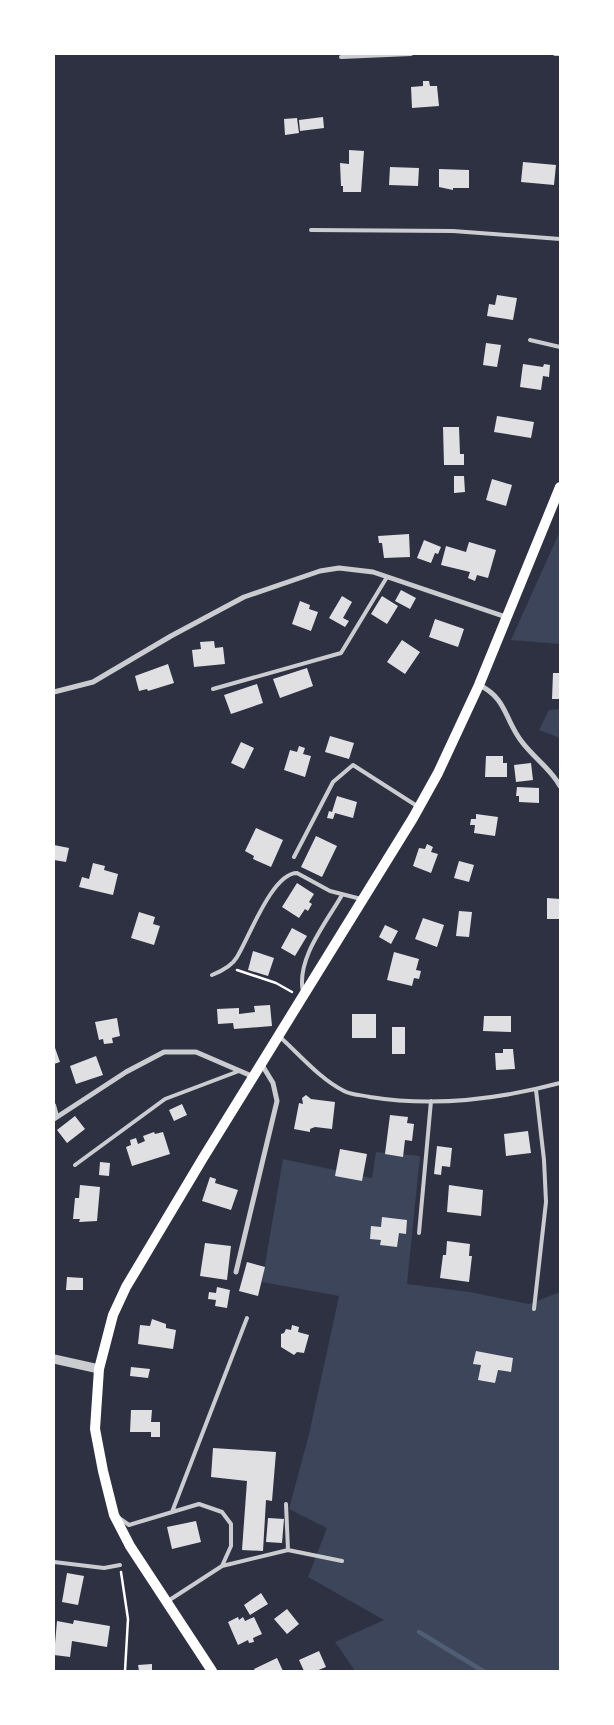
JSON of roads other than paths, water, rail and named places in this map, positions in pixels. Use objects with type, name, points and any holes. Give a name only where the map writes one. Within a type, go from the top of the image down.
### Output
[{"type":"main road","points":[[212,1671],[130,1546],[114,1515],[102,1472],[95,1429],[99,1369],[111,1322],[126,1287],[203,1158],[280,1037],[419,808],[479,685],[560,487]]},
{"type":"street","points":[[54,692],[93,682],[171,636],[244,598],[320,571],[339,568],[373,572],[506,617]]},
{"type":"street","points":[[479,685],[498,697],[521,742],[548,768],[560,786]]},
{"type":"street","points":[[56,1117],[126,1072],[164,1052],[196,1052],[255,1077]]},
{"type":"street","points":[[236,1272],[277,1101],[273,1083],[262,1065]]},
{"type":"street","points":[[54,1359],[99,1369]]},
{"type":"lane","points":[[340,57],[411,54]]},
{"type":"lane","points":[[555,54],[560,54]]},
{"type":"lane","points":[[311,230],[453,231],[560,240]]},
{"type":"lane","points":[[530,340],[560,347]]},
{"type":"lane","points":[[213,689],[341,653],[387,576]]},
{"type":"lane","points":[[294,857],[332,782],[353,765],[419,808]]},
{"type":"lane","points":[[212,975],[229,967],[237,958],[262,906],[284,878],[292,873],[297,873],[330,891],[363,900]]},
{"type":"lane","points":[[304,998],[300,978],[308,954],[342,895]]},
{"type":"lane","points":[[280,1037],[330,1082],[346,1092],[385,1099],[431,1101],[477,1098],[536,1090],[560,1083]]},
{"type":"lane","points":[[75,1165],[165,1100],[239,1070]]},
{"type":"lane","points":[[534,1309],[546,1202],[544,1160],[536,1090]]},
{"type":"lane","points":[[419,1233],[431,1101]]},
{"type":"lane","points":[[54,1104],[56,1117]]},
{"type":"lane","points":[[172,1512],[247,1318]]},
{"type":"lane","points":[[114,1515],[129,1525],[199,1504],[222,1512],[231,1524],[231,1546],[222,1566]]},
{"type":"lane","points":[[286,1504],[288,1550]]},
{"type":"lane","points":[[167,1603],[222,1566],[288,1550],[342,1561]]},
{"type":"lane","points":[[54,1562],[104,1568],[120,1565]]},
{"type":"waterway","points":[[419,1632],[483,1671]]}]
